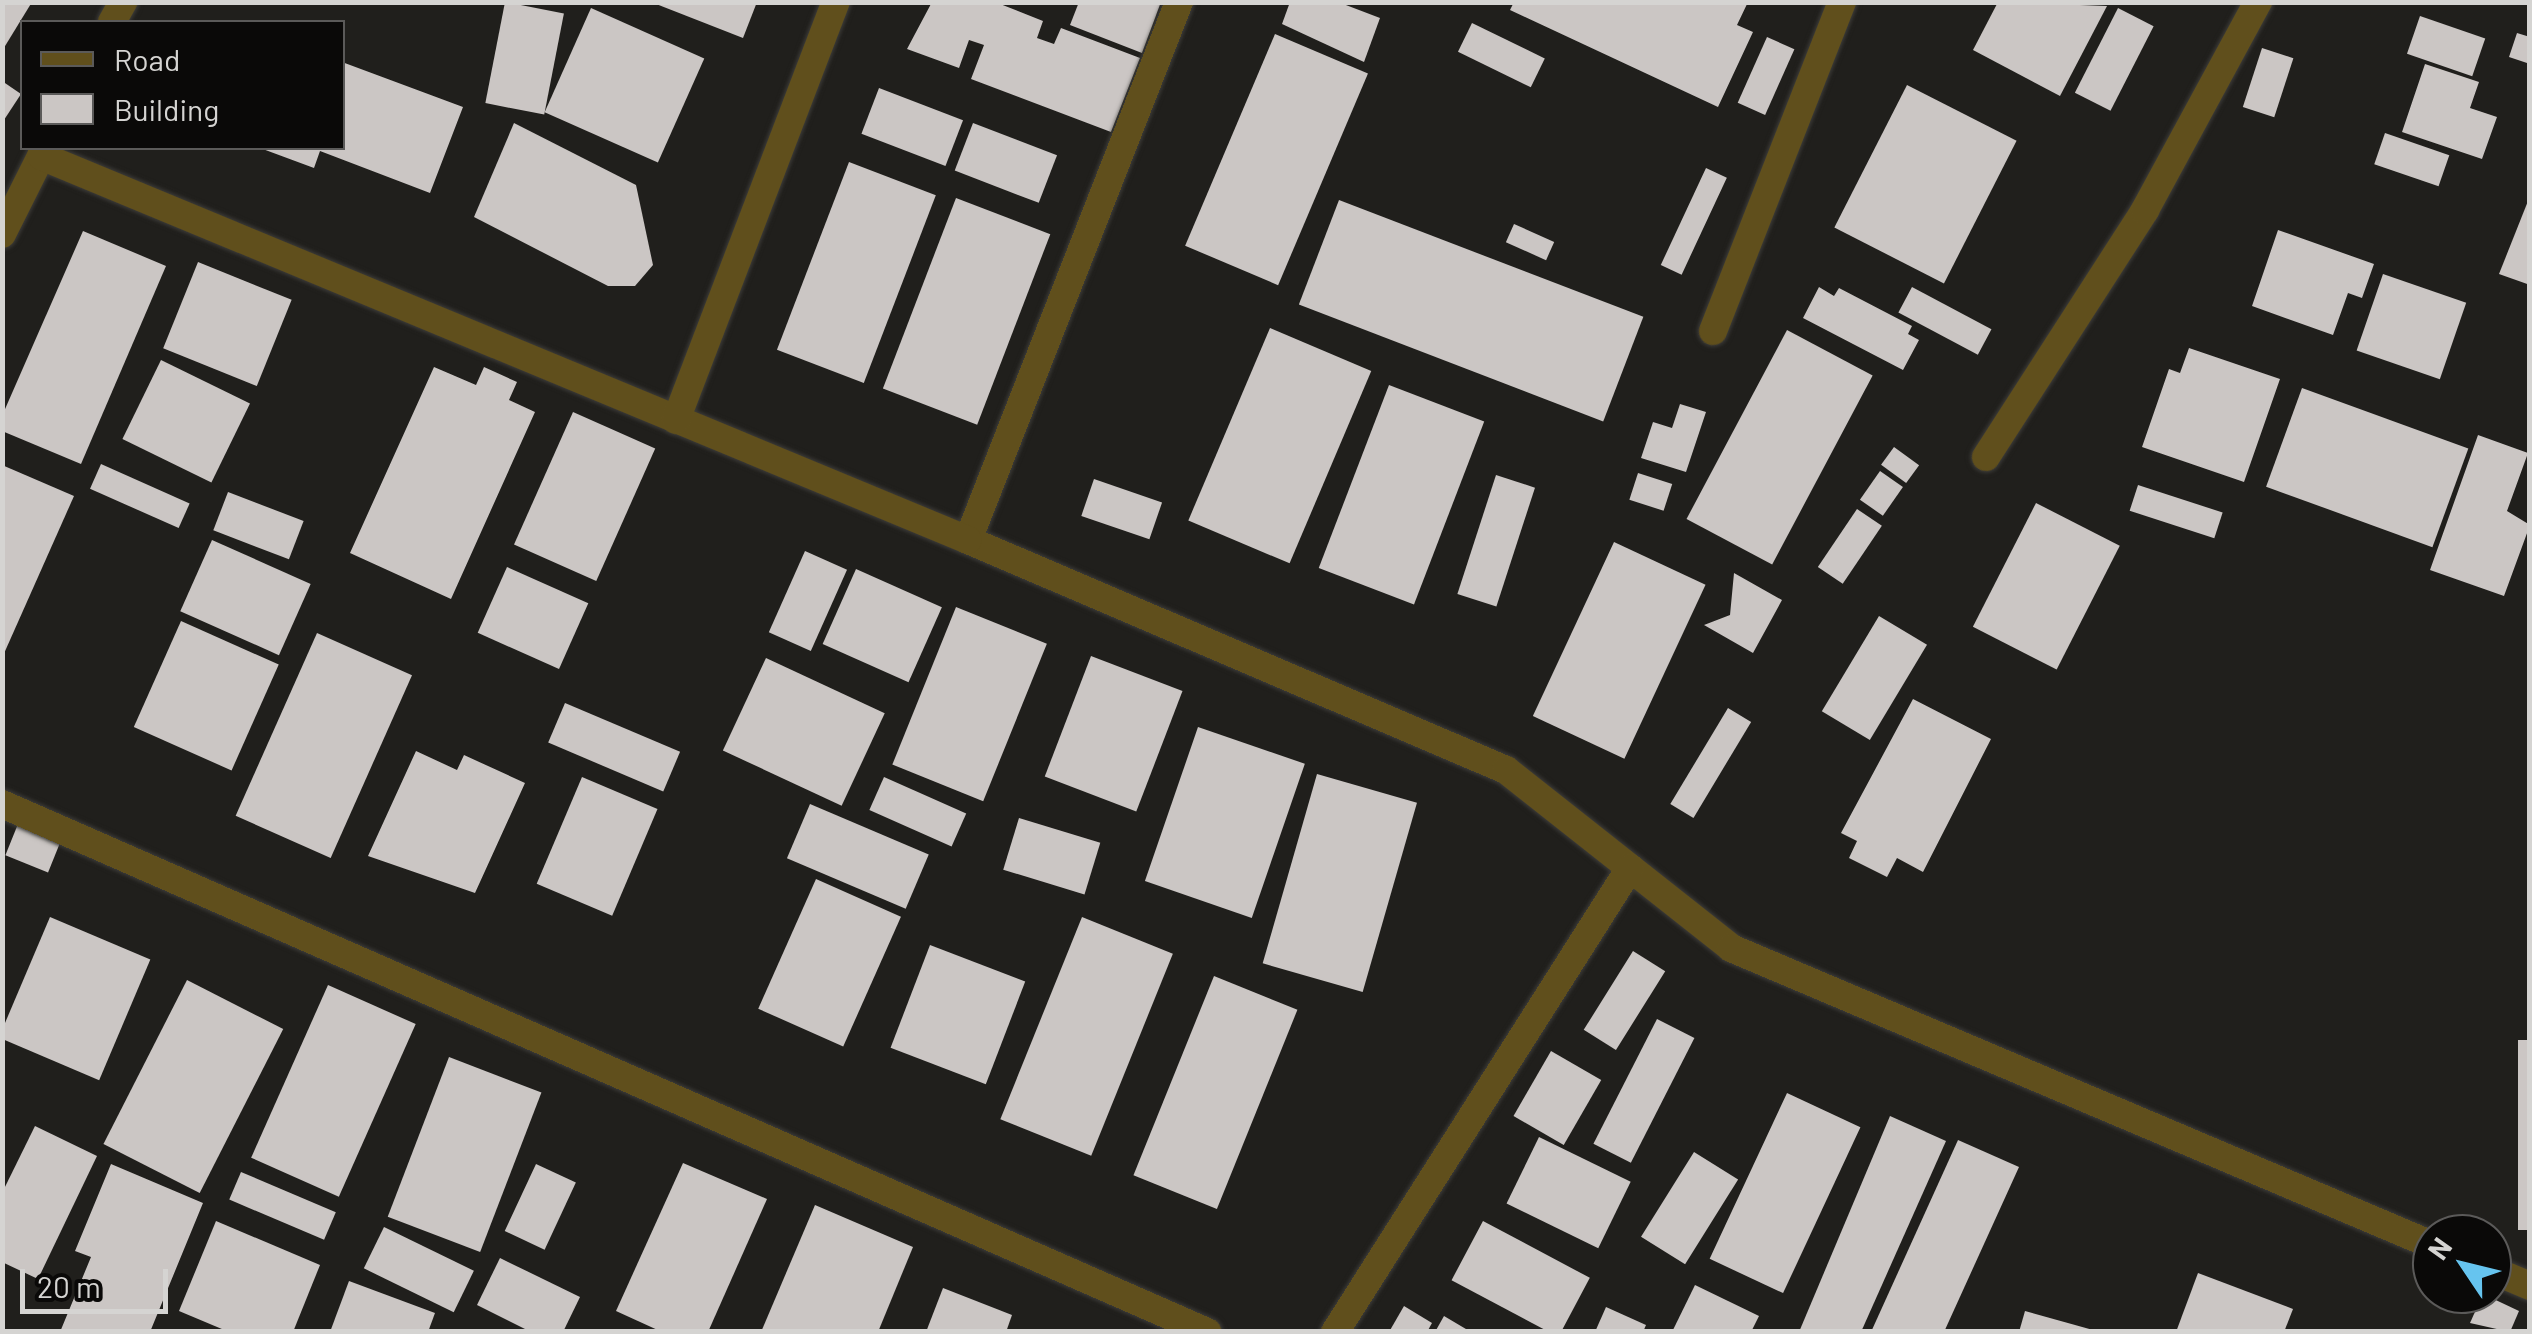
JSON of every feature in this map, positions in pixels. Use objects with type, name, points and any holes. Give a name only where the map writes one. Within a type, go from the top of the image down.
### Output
[{"type":"street","points":[[676,420],[836,2]]},
{"type":"street","points":[[968,540],[1179,2]]},
{"type":"street","points":[[1713,331],[1842,2]]},
{"type":"street","points":[[1986,457],[2145,210],[2258,2]]},
{"type":"street","points":[[2,234],[43,152],[1506,770],[1730,948],[2412,1237]]},
{"type":"street","points":[[2,804],[1207,1332]]},
{"type":"street","points":[[1336,1332],[1630,868]]},
{"type":"building","points":[[2,2],[32,2],[20,20],[2,51]]},
{"type":"building","points":[[505,2],[564,13],[544,115],[485,103]]},
{"type":"building","points":[[651,2],[757,2],[743,38]]},
{"type":"building","points":[[932,2],[995,2],[1043,21],[1037,38],[1054,44],[1061,28],[1140,58],[1111,132],[971,79],[984,45],[969,40],[959,68],[907,49]]},
{"type":"building","points":[[1079,2],[1161,2],[1142,53],[1070,25]]},
{"type":"building","points":[[1290,2],[1338,2],[1380,18],[1364,62],[1282,24]]},
{"type":"building","points":[[1514,2],[1748,2],[1737,25],[1753,32],[1718,107],[1510,10]]},
{"type":"building","points":[[1998,2],[2107,6],[2060,96],[1973,50]]},
{"type":"building","points":[[591,8],[704,58],[658,163],[545,112]]},
{"type":"building","points":[[2118,8],[2154,26],[2111,111],[2075,93]]},
{"type":"building","points":[[2420,16],[2485,38],[2472,76],[2407,54]]},
{"type":"building","points":[[1472,23],[1545,59],[1531,87],[1458,52]]},
{"type":"building","points":[[2517,33],[2530,37],[2530,64],[2509,57]]},
{"type":"building","points":[[1275,34],[1368,73],[1278,285],[1185,246]]},
{"type":"building","points":[[1767,37],[1794,49],[1765,115],[1738,103]]},
{"type":"building","points":[[2262,48],[2293,58],[2274,117],[2243,107]]},
{"type":"building","points":[[345,63],[463,107],[430,193],[320,151],[314,168],[265,150],[345,150]]},
{"type":"building","points":[[2425,64],[2479,82],[2470,108],[2497,117],[2482,159],[2402,132]]},
{"type":"building","points":[[2,81],[20,96],[2,123]]},
{"type":"building","points":[[1907,85],[2017,141],[1944,283],[1834,228]]},
{"type":"building","points":[[879,88],[963,120],[945,166],[861,134]]},
{"type":"building","points":[[514,123],[636,185],[653,265],[635,286],[608,286],[474,217]]},
{"type":"building","points":[[973,123],[1057,155],[1039,203],[955,171]]},
{"type":"building","points":[[2385,133],[2449,155],[2439,186],[2374,164]]},
{"type":"building","points":[[849,162],[936,195],[864,383],[777,350]]},
{"type":"building","points":[[1706,168],[1727,178],[1682,275],[1661,265]]},
{"type":"building","points":[[2530,196],[2530,285],[2499,274]]},
{"type":"building","points":[[956,198],[1050,234],[977,425],[883,388]]},
{"type":"building","points":[[1339,200],[1643,317],[1603,421],[1299,305]]},
{"type":"building","points":[[1514,224],[1554,242],[1546,260],[1506,242]]},
{"type":"building","points":[[2278,230],[2374,264],[2362,298],[2348,293],[2333,335],[2252,306]]},
{"type":"building","points":[[83,231],[166,266],[81,464],[2,431],[2,416]]},
{"type":"building","points":[[198,262],[292,300],[257,386],[163,348]]},
{"type":"building","points":[[2383,274],[2466,303],[2440,379],[2357,351]]},
{"type":"building","points":[[1819,287],[1834,296],[1839,288],[1912,326],[1908,334],[1919,340],[1903,370],[1803,318]]},
{"type":"building","points":[[1912,287],[1991,329],[1978,355],[1898,313]]},
{"type":"building","points":[[1270,328],[1371,371],[1290,563],[1188,520]]},
{"type":"building","points":[[1787,330],[1873,376],[1772,564],[1687,519]]},
{"type":"building","points":[[2189,348],[2280,379],[2244,482],[2142,447],[2169,369],[2180,373]]},
{"type":"building","points":[[161,360],[250,403],[211,482],[122,439]]},
{"type":"building","points":[[434,367],[476,385],[484,367],[517,382],[509,400],[535,412],[451,599],[350,553]]},
{"type":"building","points":[[1389,385],[1484,422],[1414,605],[1319,568]]},
{"type":"building","points":[[2302,388],[2468,449],[2432,547],[2266,487]]},
{"type":"building","points":[[1680,404],[1706,412],[1686,472],[1641,458],[1653,422],[1672,428]]},
{"type":"building","points":[[573,412],[655,449],[596,581],[514,544]]},
{"type":"building","points":[[2478,435],[2528,453],[2507,511],[2530,525],[2504,596],[2430,570]]},
{"type":"building","points":[[1894,447],[1919,465],[1906,483],[1881,465]]},
{"type":"building","points":[[101,464],[190,503],[179,528],[90,489]]},
{"type":"building","points":[[2,465],[74,496],[2,658]]},
{"type":"building","points":[[1880,471],[1903,487],[1883,516],[1860,500]]},
{"type":"building","points":[[1638,473],[1672,484],[1664,511],[1629,500]]},
{"type":"building","points":[[1496,475],[1535,488],[1496,607],[1457,594]]},
{"type":"building","points":[[1094,479],[1162,502],[1149,539],[1081,516]]},
{"type":"building","points":[[2138,485],[2223,513],[2214,538],[2130,511]]},
{"type":"building","points":[[228,492],[304,521],[289,559],[213,530]]},
{"type":"building","points":[[2036,503],[2120,546],[2057,670],[1973,627]]},
{"type":"building","points":[[1857,509],[1882,526],[1843,584],[1818,567]]},
{"type":"building","points":[[212,540],[311,584],[279,655],[180,611]]},
{"type":"building","points":[[1614,542],[1706,585],[1624,759],[1533,716]]},
{"type":"building","points":[[805,551],[847,570],[811,651],[769,632]]},
{"type":"building","points":[[507,567],[588,603],[559,669],[478,633]]},
{"type":"building","points":[[856,569],[942,607],[909,682],[823,644]]},
{"type":"building","points":[[1734,573],[1782,600],[1753,653],[1704,625],[1730,615]]},
{"type":"building","points":[[956,607],[1047,644],[983,801],[892,765]]},
{"type":"building","points":[[1879,616],[1927,645],[1870,740],[1822,711]]},
{"type":"building","points":[[181,621],[279,665],[232,770],[134,727]]},
{"type":"building","points":[[317,633],[412,675],[331,858],[236,816]]},
{"type":"building","points":[[1091,656],[1182,691],[1136,812],[1045,776]]},
{"type":"building","points":[[766,658],[885,713],[842,806],[723,750]]},
{"type":"building","points":[[1913,699],[1991,739],[1923,872],[1897,858],[1887,877],[1849,858],[1857,841],[1841,833]]},
{"type":"building","points":[[565,703],[680,752],[663,791],[548,743]]},
{"type":"building","points":[[1728,708],[1751,722],[1693,818],[1670,804]]},
{"type":"building","points":[[1198,727],[1305,764],[1252,918],[1145,881]]},
{"type":"building","points":[[416,751],[457,770],[464,755],[525,783],[475,893],[368,856]]},
{"type":"building","points":[[1317,774],[1417,803],[1363,992],[1263,963]]},
{"type":"building","points":[[582,777],[657,809],[612,916],[537,884]]},
{"type":"building","points":[[884,777],[966,814],[952,846],[869,810]]},
{"type":"building","points":[[810,804],[929,854],[906,909],[787,858]]},
{"type":"building","points":[[1019,818],[1100,843],[1084,894],[1003,870]]},
{"type":"building","points":[[20,819],[63,836],[48,872],[5,855]]},
{"type":"building","points":[[816,879],[901,917],[843,1047],[758,1009]]},
{"type":"building","points":[[50,917],[150,960],[99,1080],[2,1039],[2,1030]]},
{"type":"building","points":[[1082,917],[1173,954],[1091,1156],[1000,1119]]},
{"type":"building","points":[[930,945],[1025,982],[986,1084],[891,1048]]},
{"type":"building","points":[[1633,951],[1665,971],[1616,1050],[1584,1030]]},
{"type":"building","points":[[1214,976],[1297,1010],[1217,1209],[1133,1175]]},
{"type":"building","points":[[187,980],[283,1029],[200,1193],[103,1144]]},
{"type":"building","points":[[328,985],[416,1024],[339,1197],[251,1158]]},
{"type":"building","points":[[1657,1019],[1694,1038],[1631,1163],[1593,1144]]},
{"type":"building","points":[[2518,1040],[2530,1040],[2530,1230],[2518,1230]]},
{"type":"building","points":[[1551,1051],[1601,1080],[1564,1145],[1514,1116]]},
{"type":"building","points":[[449,1057],[541,1092],[480,1252],[388,1217]]},
{"type":"building","points":[[1787,1093],[1860,1127],[1783,1293],[1710,1259]]},
{"type":"building","points":[[1890,1116],[1946,1141],[1861,1332],[1799,1332]]},
{"type":"building","points":[[35,1126],[97,1156],[38,1279],[2,1262],[2,1193]]},
{"type":"building","points":[[1539,1137],[1631,1182],[1598,1248],[1507,1204]]},
{"type":"building","points":[[1958,1140],[2019,1167],[1944,1332],[1871,1332]]},
{"type":"building","points":[[1694,1152],[1738,1180],[1685,1264],[1641,1237]]},
{"type":"building","points":[[683,1163],[767,1199],[708,1332],[662,1332],[616,1311]]},
{"type":"building","points":[[111,1164],[203,1203],[150,1332],[60,1332],[91,1257],[75,1251]]},
{"type":"building","points":[[536,1164],[576,1183],[545,1250],[505,1231]]},
{"type":"building","points":[[241,1172],[336,1212],[324,1240],[229,1200]]},
{"type":"building","points":[[815,1205],[913,1247],[878,1332],[761,1332]]},
{"type":"building","points":[[216,1221],[320,1265],[293,1332],[229,1332],[179,1311]]},
{"type":"building","points":[[1483,1221],[1590,1278],[1561,1332],[1549,1332],[1452,1280]]},
{"type":"building","points":[[384,1227],[474,1271],[454,1312],[364,1268]]},
{"type":"building","points":[[500,1258],[580,1297],[563,1332],[531,1332],[477,1305]]},
{"type":"building","points":[[2198,1273],[2293,1309],[2284,1332],[2176,1332]]},
{"type":"building","points":[[349,1281],[435,1313],[428,1332],[330,1332]]},
{"type":"building","points":[[1695,1285],[1759,1316],[1751,1332],[1672,1332]]},
{"type":"building","points":[[943,1288],[1012,1315],[1006,1332],[926,1332]]},
{"type":"building","points":[[1404,1306],[1432,1323],[1427,1332],[1389,1332]]},
{"type":"building","points":[[1606,1307],[1646,1325],[1643,1332],[1595,1332]]},
{"type":"building","points":[[2512,1308],[2519,1311],[2510,1332],[2470,1323],[2474,1314],[2512,1314]]},
{"type":"building","points":[[2025,1311],[2093,1330],[2019,1332]]},
{"type":"building","points":[[1444,1316],[1471,1332],[1435,1332]]}]
